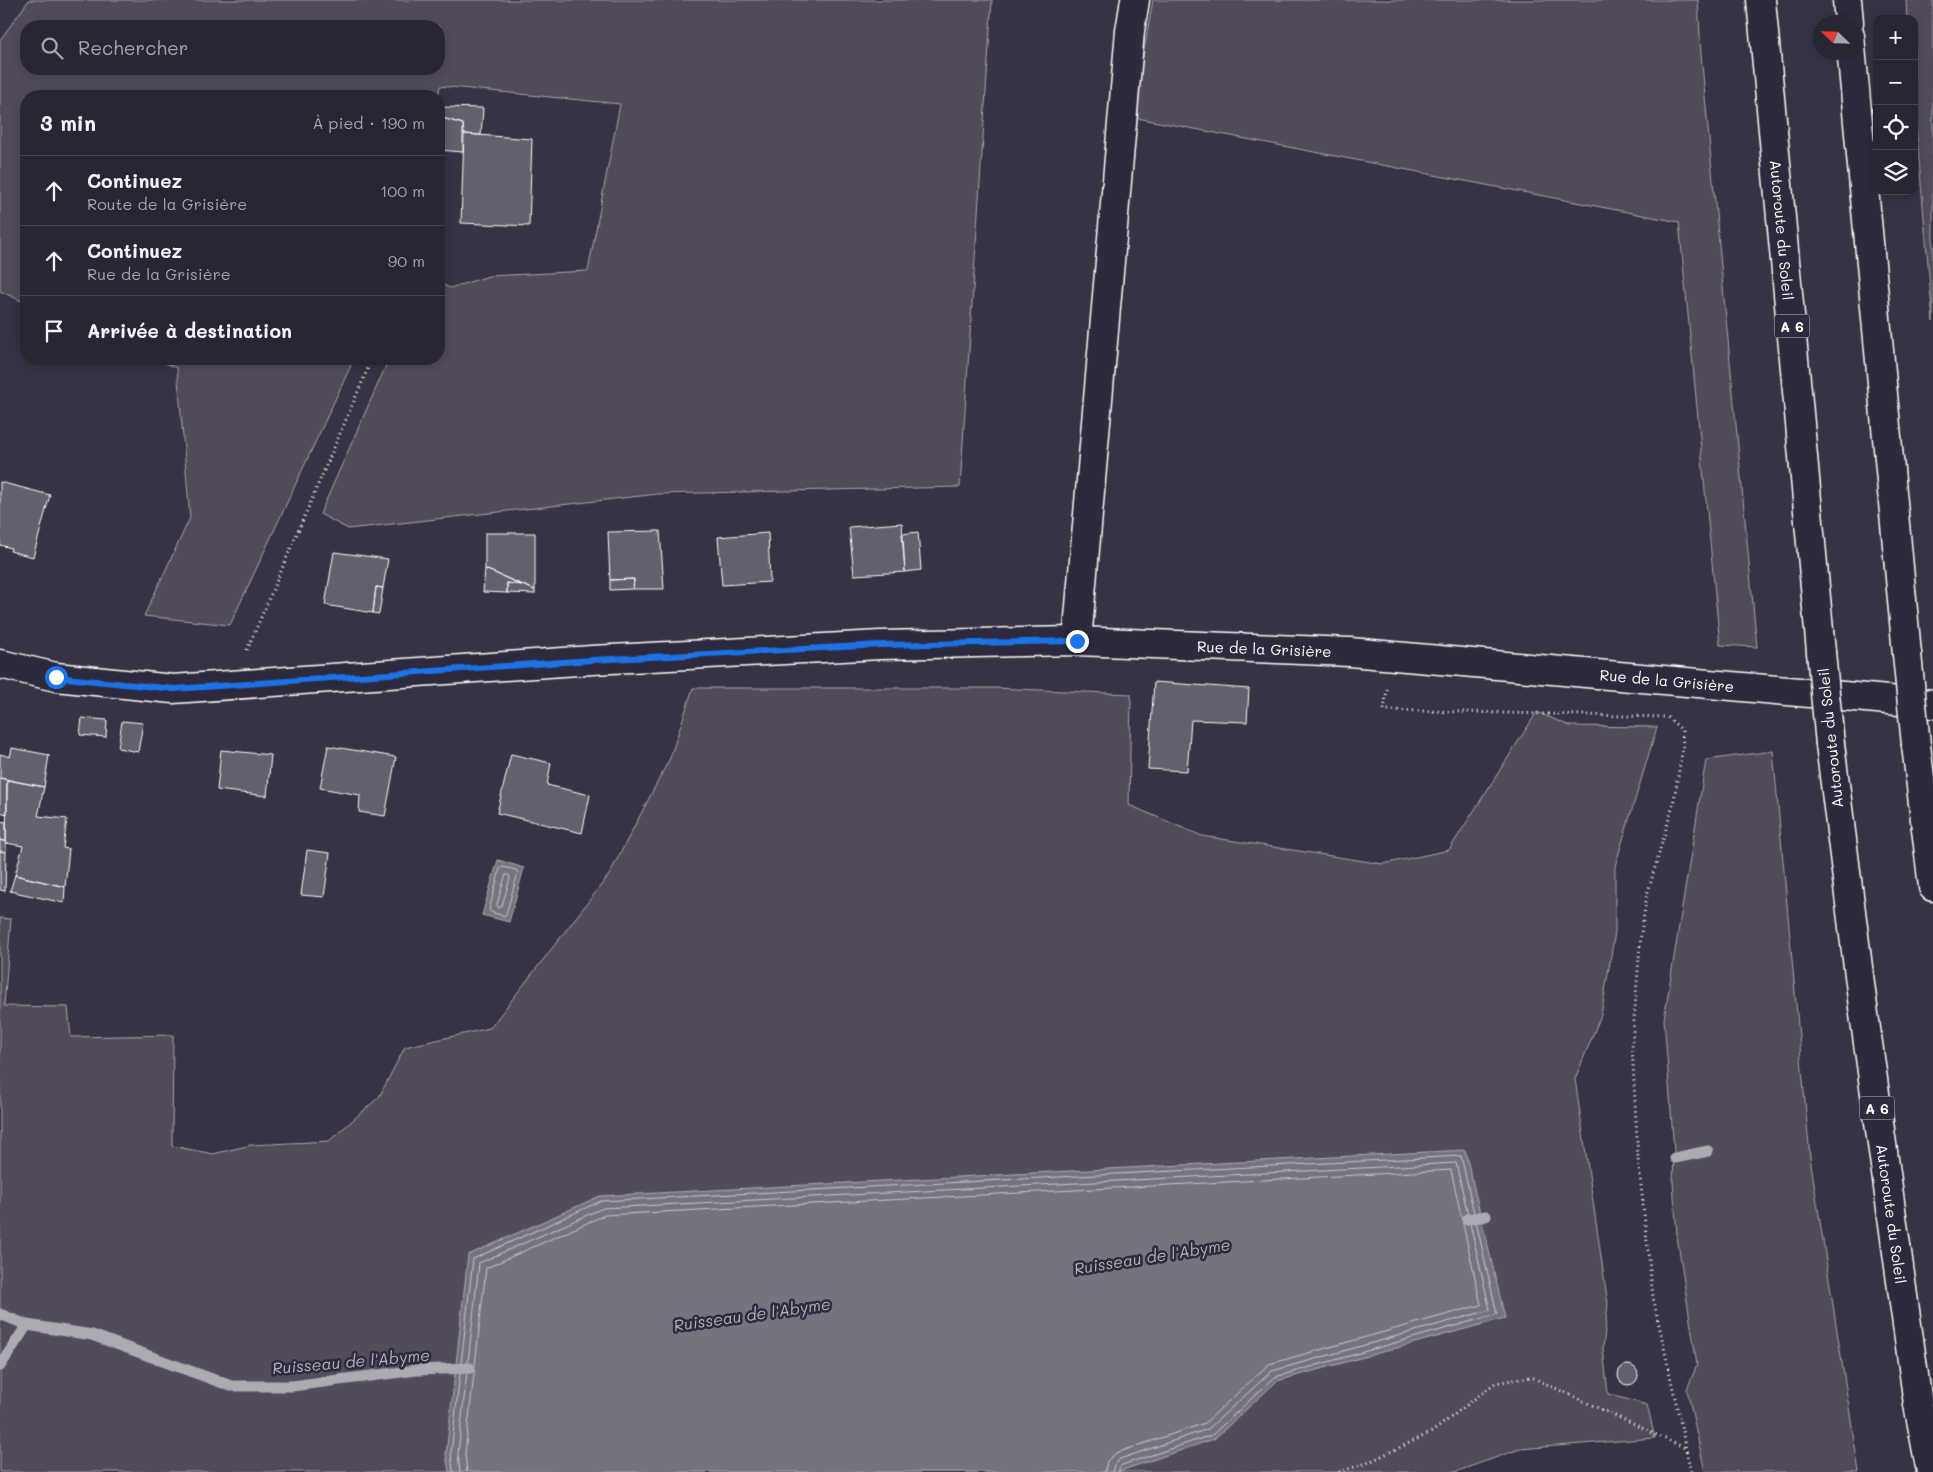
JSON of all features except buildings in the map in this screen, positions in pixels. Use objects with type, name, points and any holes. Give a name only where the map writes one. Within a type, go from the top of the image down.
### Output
[{"type":"main road","points":[[1077,641],[1130,31],[1135,0]]},
{"type":"main road","name":"Autoroute du Soleil","points":[[1761,0],[1830,744],[1863,1007],[1918,1404],[1931,1472]]},
{"type":"main road","points":[[1847,0],[1848,15]]},
{"type":"main road","points":[[1852,60],[1907,654],[1933,887]]},
{"type":"main road","name":"Rue de la Grisière","points":[[0,664],[56,677],[174,689],[592,660],[881,645],[1077,641],[1340,652],[1933,704]]},
{"type":"path","points":[[232,685],[369,365]]},
{"type":"path","points":[[1391,656],[1384,710],[1667,717],[1682,730],[1683,747],[1673,805],[1647,895],[1632,1045],[1638,1158],[1654,1296],[1691,1472]]},
{"type":"path","points":[[1339,1472],[1367,1463],[1432,1432],[1495,1383],[1531,1377],[1686,1448]]},
{"type":"shaded area","points":[[29,0],[992,0],[960,487],[658,494],[348,529],[320,514],[386,365],[445,365],[445,286],[450,288],[489,276],[588,271],[620,104],[440,86],[439,90],[20,90],[20,300],[0,291],[0,40]]},
{"type":"shaded area","points":[[1153,0],[1698,0],[1701,54],[1757,647],[1720,645],[1679,222],[1132,117]]},
{"type":"shaded area","points":[[1906,0],[1933,0],[1933,322],[1918,148],[1918,15],[1907,15]]},
{"type":"shaded area","points":[[170,365],[351,365],[230,625],[144,616],[190,518],[177,368]]},
{"type":"shaded area","points":[[693,688],[995,688],[1131,694],[1129,805],[1202,836],[1383,864],[1449,850],[1537,712],[1570,726],[1657,727],[1615,866],[1615,932],[1601,1015],[1575,1079],[1608,1304],[1603,1348],[1608,1394],[1647,1405],[1655,1438],[1520,1449],[1455,1472],[0,1472],[0,918],[11,919],[4,1006],[68,1007],[71,1037],[173,1035],[172,1146],[213,1154],[251,1145],[329,1141],[379,1097],[405,1047],[490,1028],[609,875],[670,758]]},
{"type":"shaded area","points":[[1773,751],[1810,1157],[1859,1472],[1705,1472],[1687,1389],[1697,1365],[1677,1236],[1673,1182],[1674,1151],[1664,1019],[1706,760]]},
{"type":"water","points":[[498,860],[524,868],[509,922],[482,915]]},
{"type":"water","points":[[1465,1150],[1505,1318],[1277,1381],[1214,1439],[1117,1472],[449,1472],[446,1454],[468,1255],[600,1196]]},
{"type":"waterway","name":"Ruisseau de l'Abyme","points":[[1675,1158],[1708,1151]]},
{"type":"waterway","name":"Ruisseau de l'Abyme","points":[[1467,1219],[1486,1216]]},
{"type":"waterway","name":"Ruisseau de l'Abyme","points":[[0,1314],[27,1325],[92,1335],[231,1386],[292,1386],[417,1370],[470,1368]]},
{"type":"waterway","points":[[0,1366],[27,1325]]},
{"type":"route","points":[[56,677],[174,689],[592,660],[881,645],[1077,641]]}]
